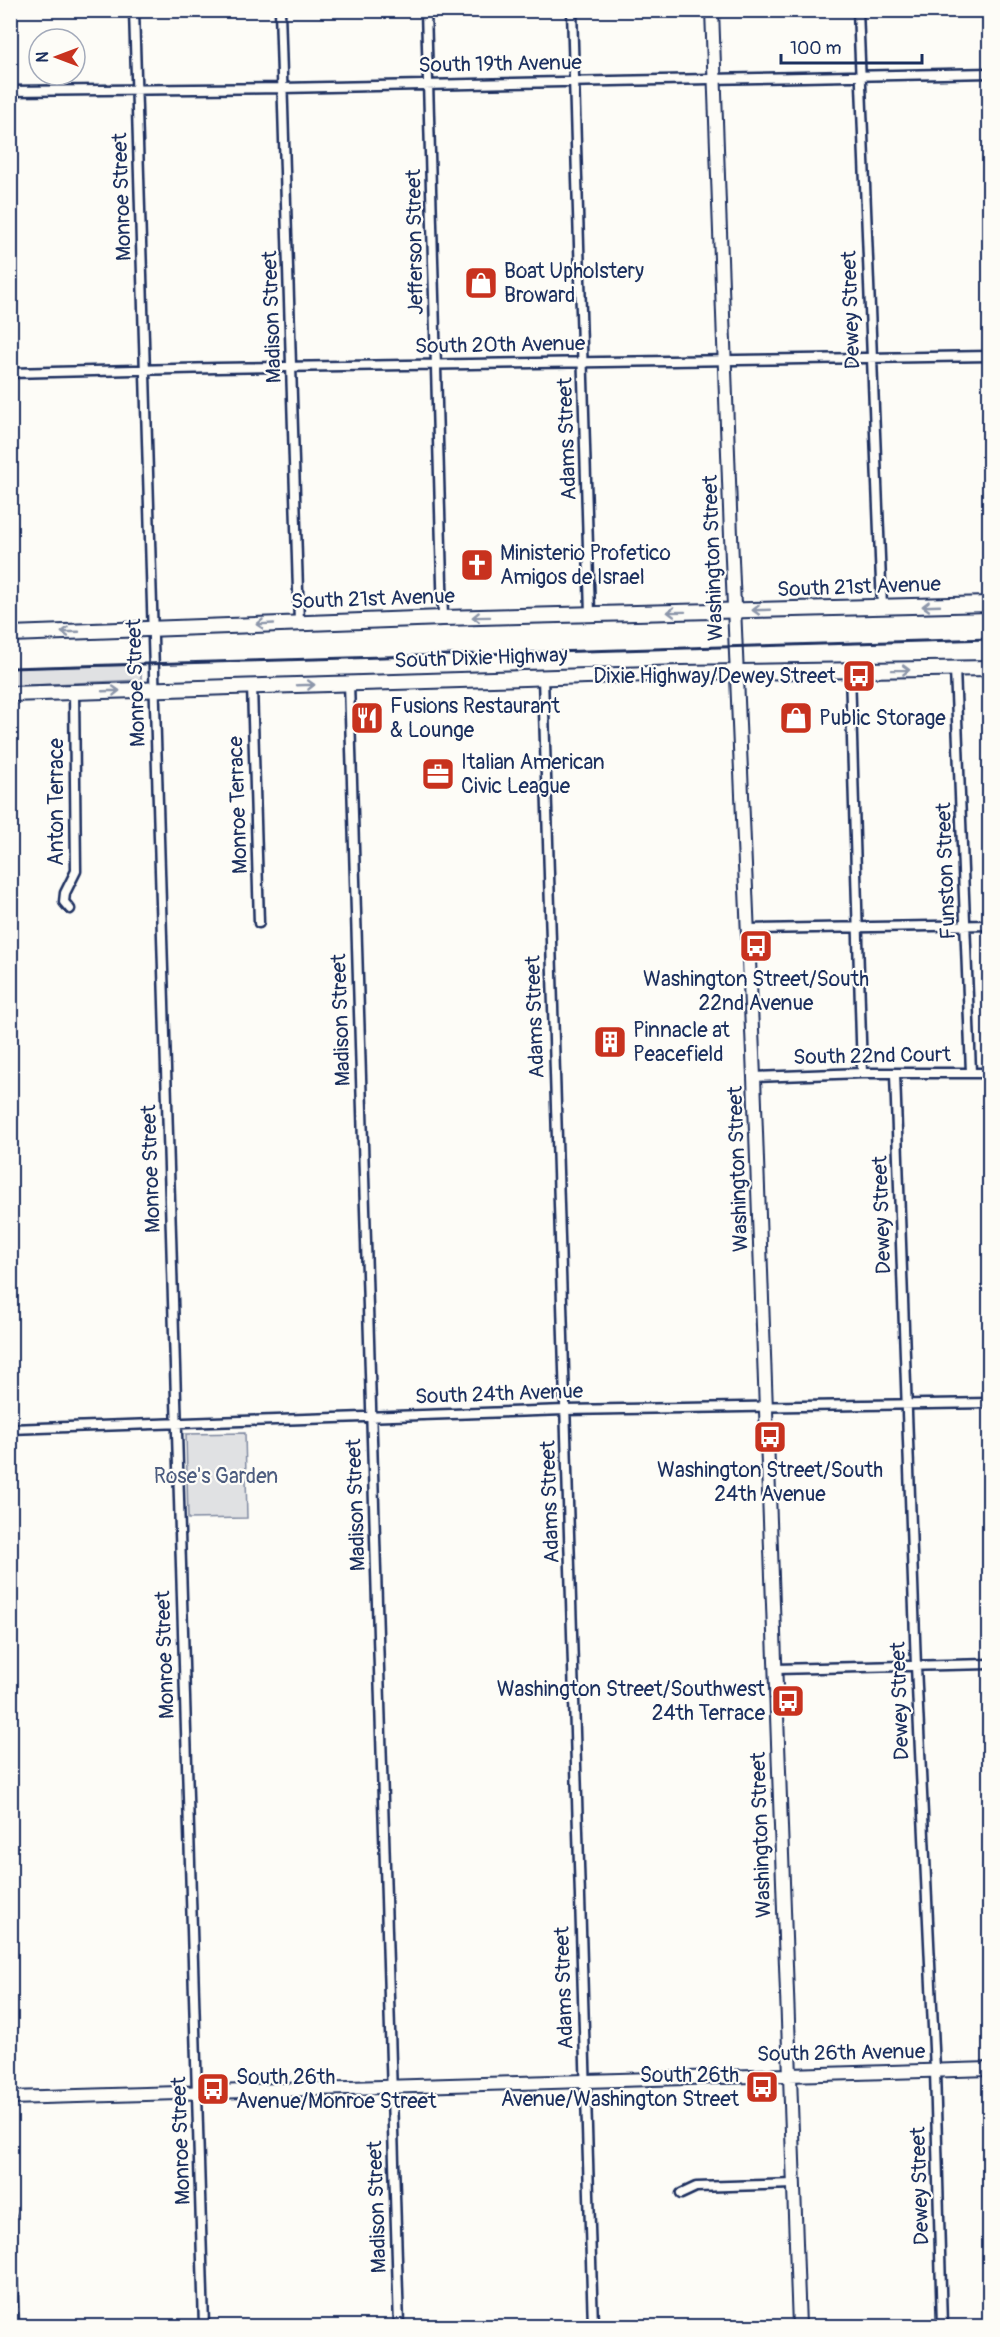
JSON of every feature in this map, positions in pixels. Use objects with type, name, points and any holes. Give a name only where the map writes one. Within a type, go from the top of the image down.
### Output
[{"type":"main road","name":"South 21st Avenue","points":[[10,634],[153,630],[299,622],[990,604]]},
{"type":"main road","name":"South Dixie Highway","points":[[10,694],[543,677],[990,668]]},
{"type":"street","name":"Monroe Street","points":[[134,10],[204,2326]]},
{"type":"street","name":"Madison Street","points":[[280,10],[299,622]]},
{"type":"street","name":"Jefferson Street","points":[[426,10],[443,618]]},
{"type":"street","name":"Adams Street","points":[[572,10],[590,614]]},
{"type":"street","name":"Washington Street","points":[[712,10],[754,1077],[788,2074],[799,2326]]},
{"type":"street","name":"Dewey Street","points":[[858,10],[882,607]]},
{"type":"street","name":"South 19th Avenue","points":[[10,91],[282,88],[429,83],[990,73]]},
{"type":"street","name":"South 20th Avenue","points":[[10,374],[725,359],[990,356]]},
{"type":"street","name":"Funston Street","points":[[955,669],[971,1072]]},
{"type":"street","points":[[850,670],[862,1073]]},
{"type":"street","name":"Adams Street","points":[[543,677],[593,2326]]},
{"type":"street","name":"Madison Street","points":[[349,683],[399,2326]]},
{"type":"street","name":"Monroe Terrace","points":[[252,686],[259,923]]},
{"type":"street","name":"Anton Terrace","points":[[70,909],[64,902],[64,893],[76,871],[74,692]]},
{"type":"street","points":[[748,929],[990,925]]},
{"type":"street","name":"South 22nd Court","points":[[754,1077],[862,1073],[990,1073]]},
{"type":"street","name":"Dewey Street","points":[[895,1074],[916,1666],[935,2070],[942,2326]]},
{"type":"street","name":"South 24th Avenue","points":[[10,1429],[565,1410],[990,1403]]},
{"type":"street","points":[[775,1669],[990,1664]]},
{"type":"street","name":"South 26th Avenue","points":[[10,2098],[990,2068]]},
{"type":"street","points":[[681,2194],[696,2187],[794,2184]]},
{"type":"street","points":[[10,2216],[14,2326]]},
{"type":"green space","points":[[141,665],[141,680],[11,686],[11,668]]},
{"type":"green space","name":"Rose's Garden","points":[[245,1433],[247,1518],[188,1519],[186,1434]]},
{"type":"railway","points":[[10,668],[990,639]]},
{"type":"place","name":"Boat Upholstery Broward","points":[[481,283]]},
{"type":"place","name":"Ministerio Profetico Amigos de Israel","points":[[477,565]]},
{"type":"place","name":"Dixie Highway/Dewey Street","points":[[859,676]]},
{"type":"place","name":"Fusions Restaurant & Lounge","points":[[367,718]]},
{"type":"place","name":"Public Storage","points":[[796,718]]},
{"type":"place","name":"Italian American Civic League","points":[[438,774]]},
{"type":"place","name":"Washington Street/South 22nd Avenue","points":[[756,946]]},
{"type":"place","name":"Pinnacle at Peacefield","points":[[610,1042]]},
{"type":"place","name":"Washington Street/South 24th Avenue","points":[[770,1437]]},
{"type":"place","name":"Washington Street/Southwest 24th Terrace","points":[[788,1701]]},
{"type":"place","name":"South 26th Avenue/Washington Street","points":[[762,2087]]},
{"type":"place","name":"South 26th Avenue/Monroe Street","points":[[213,2089]]}]
